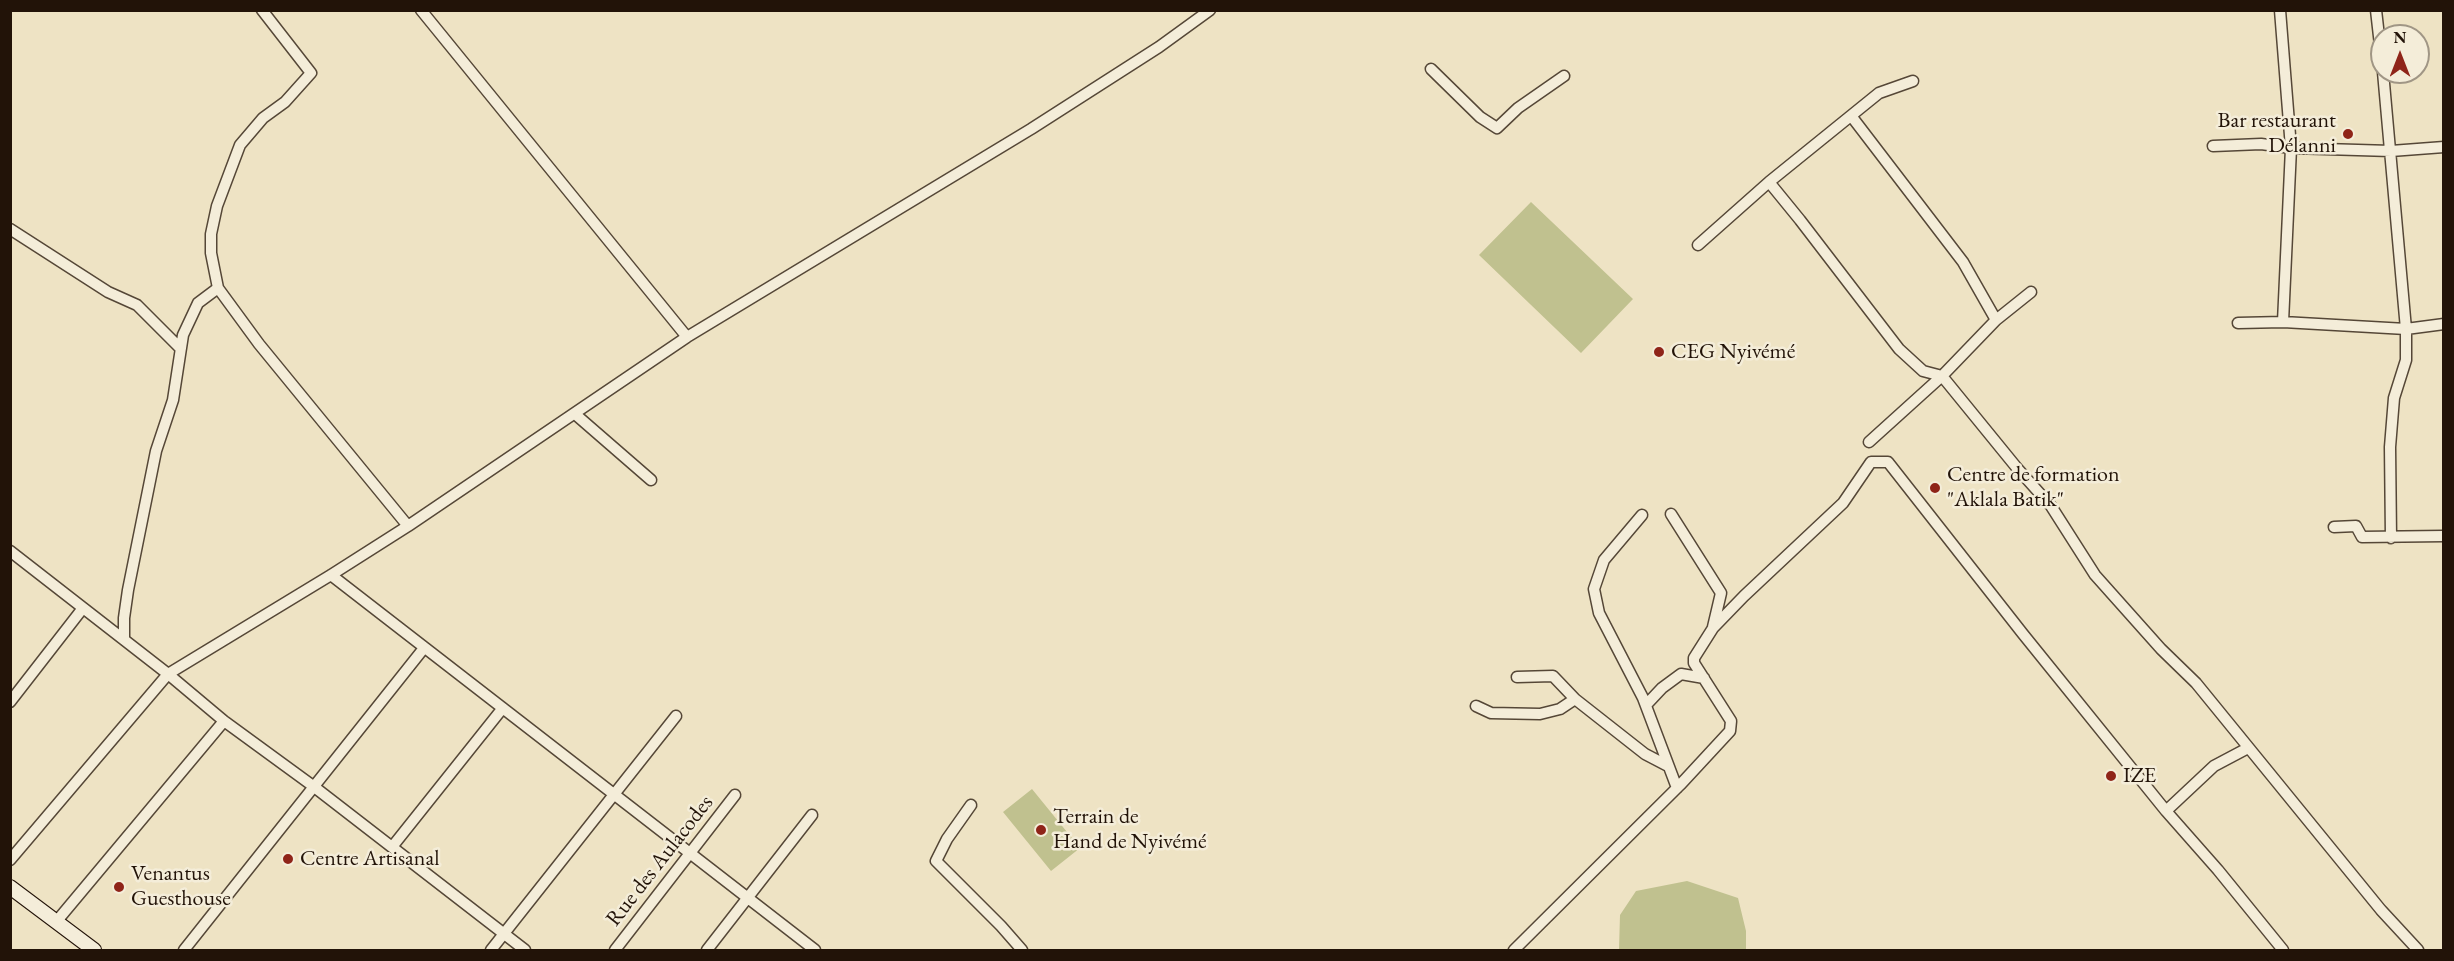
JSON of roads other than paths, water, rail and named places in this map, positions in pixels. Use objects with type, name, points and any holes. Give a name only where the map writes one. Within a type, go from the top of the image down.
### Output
[{"type":"main road","points":[[10,887],[93,950]]},
{"type":"street","points":[[262,10],[311,73],[285,102],[263,118],[240,145],[217,206],[212,234],[211,253],[218,288],[259,344],[408,526]]},
{"type":"street","points":[[421,10],[687,337]]},
{"type":"street","points":[[10,860],[168,674],[332,575],[408,526],[687,337],[1031,129],[1159,47],[1210,10]]},
{"type":"street","points":[[2280,10],[2291,148],[2283,322]]},
{"type":"street","points":[[1431,69],[1480,117],[1497,128],[1518,108],[1564,76]]},
{"type":"street","points":[[1698,245],[1769,182],[1880,93],[1913,81]]},
{"type":"street","points":[[2384,84],[2406,329],[2406,360],[2394,398],[2390,447],[2391,538]]},
{"type":"street","points":[[1852,117],[1963,262],[1996,320]]},
{"type":"street","points":[[2213,146],[2261,144],[2291,148],[2391,151],[2444,147]]},
{"type":"street","points":[[1769,182],[1899,349],[1923,371],[1942,375],[2051,506],[2095,575],[2161,649],[2196,683],[2381,910],[2418,951]]},
{"type":"street","points":[[10,229],[108,292],[137,305],[180,348]]},
{"type":"street","points":[[124,639],[128,590],[156,451],[173,400],[183,335],[198,303],[218,288]]},
{"type":"street","points":[[1869,442],[1942,375],[1996,320],[2031,292]]},
{"type":"street","points":[[2238,323],[2283,322],[2406,329],[2444,324]]},
{"type":"street","points":[[575,414],[651,480]]},
{"type":"street","points":[[1514,951],[1677,788],[1732,728],[1731,721],[1694,663],[1694,658],[1713,628],[1843,503],[1871,462],[1888,462],[2023,634],[2283,951]]},
{"type":"street","points":[[1671,514],[1721,593],[1713,628]]},
{"type":"street","points":[[1642,515],[1604,560],[1594,589],[1599,613],[1646,705],[1677,788]]},
{"type":"street","points":[[2334,527],[2356,526],[2362,537],[2444,536]]},
{"type":"street","points":[[10,551],[124,639],[224,721],[314,786],[525,951]]},
{"type":"street","points":[[332,575],[502,710],[815,951]]},
{"type":"street","points":[[10,702],[83,608]]},
{"type":"street","points":[[184,951],[424,648]]},
{"type":"street","points":[[1646,705],[1662,688],[1681,674],[1704,678]]},
{"type":"street","points":[[1517,677],[1553,676],[1575,699],[1645,754],[1668,766]]},
{"type":"street","points":[[1476,706],[1491,713],[1540,714],[1560,709],[1575,699]]},
{"type":"street","points":[[392,847],[502,710]]},
{"type":"street","points":[[491,951],[676,716]]},
{"type":"street","points":[[56,922],[224,721]]},
{"type":"street","points":[[2166,811],[2214,766],[2247,748]]},
{"type":"street","name":"Rue des Aulacodes","points":[[615,951],[735,795]]},
{"type":"street","points":[[971,805],[947,839],[936,861],[1001,926],[1022,951]]},
{"type":"street","points":[[707,951],[812,815]]},
{"type":"place","name":"Bar restaurant Délanni","points":[[2348,134]]},
{"type":"place","name":"CEG Nyivémé","points":[[1659,352]]},
{"type":"place","name":"Centre de formation \"Aklala Batik\"","points":[[1935,488]]},
{"type":"place","name":"IZE","points":[[2111,776]]},
{"type":"place","name":"Terrain de Hand de Nyivémé","points":[[1041,830]]},
{"type":"place","name":"Centre Artisanal","points":[[288,859]]},
{"type":"place","name":"Venantus Guesthouse","points":[[119,887]]}]
